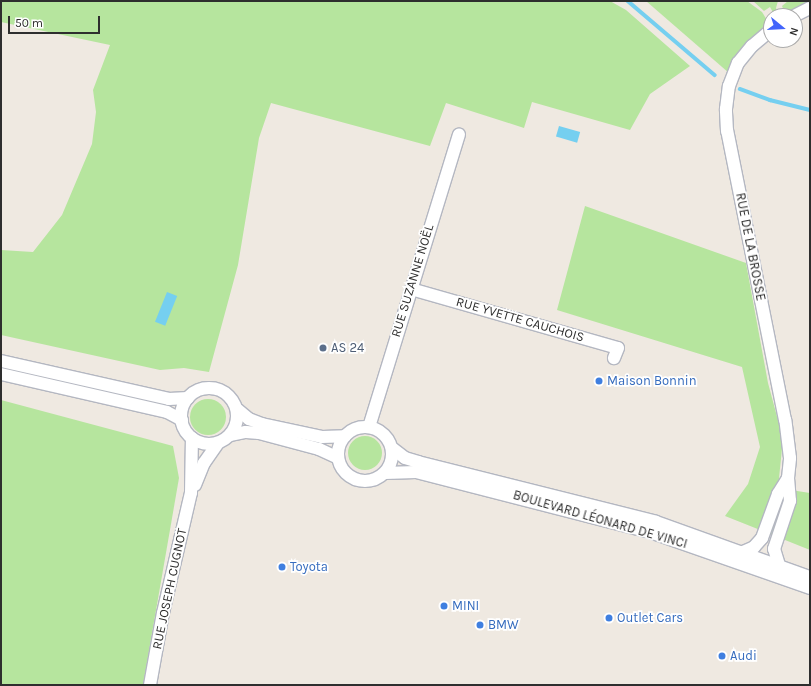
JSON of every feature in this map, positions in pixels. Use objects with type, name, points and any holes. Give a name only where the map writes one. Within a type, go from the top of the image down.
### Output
[{"type":"street","name":"RUE DE LA BROSSE","points":[[763,37],[752,46],[738,63],[729,86],[726,115],[785,420],[790,458],[788,478],[790,501],[774,550],[779,565]]},
{"type":"street","name":"RUE SUZANNE NOËL","points":[[370,427],[459,135]]},
{"type":"street","name":"RUE YVETTE CAUCHOIS","points":[[411,289],[618,348],[614,358]]},
{"type":"street","points":[[1,360],[169,399],[188,398]]},
{"type":"street","points":[[1,374],[167,412],[182,420],[192,438],[202,443],[218,443],[230,435],[246,432],[259,433],[319,449],[338,458]]},
{"type":"street","points":[[182,420],[183,408],[188,398],[196,391],[207,388],[218,389],[227,394],[237,409],[249,419],[262,424],[322,437],[345,436]]},
{"type":"street","points":[[230,435],[236,425],[237,409]]},
{"type":"street","points":[[360,427],[370,427],[384,434],[392,448],[392,462],[385,473],[372,480],[357,480],[345,472],[338,458],[339,446],[345,436],[360,427]]},
{"type":"street","name":"RUE JOSEPH CUGNOT","points":[[191,493],[192,438]]},
{"type":"street","name":"RUE JOSEPH CUGNOT","points":[[150,685],[163,613],[191,493],[204,463],[218,443]]},
{"type":"street","name":"BOULEVARD LÉONARD DE VINCI","points":[[392,448],[405,458],[418,462],[656,522],[810,577]]},
{"type":"street","name":"BOULEVARD LÉONARD DE VINCI","points":[[385,473],[416,472],[653,532],[810,588]]},
{"type":"street","name":"RUE DE LA BROSSE","points":[[743,552],[754,547],[762,538],[778,494],[788,478]]},
{"type":"green space","points":[[1,1],[610,1],[626,10],[690,66],[650,94],[630,130],[532,102],[524,128],[446,103],[430,146],[271,103],[259,138],[238,265],[209,372],[184,368],[160,370],[1,335],[1,250],[33,252],[62,215],[92,144],[96,112],[93,90],[110,45],[1,22]]},
{"type":"green space","points":[[646,1],[747,1],[762,12],[763,33],[729,73]]},
{"type":"green space","points":[[753,1],[778,1],[776,8],[763,8],[763,10]]},
{"type":"green space","points":[[788,1],[810,1],[810,3],[800,8],[783,8],[782,6]]},
{"type":"green space","points":[[585,206],[746,263],[768,383],[783,439],[778,488],[810,493],[810,550],[725,516],[748,484],[760,447],[742,367],[557,310]]},
{"type":"green space","points":[[208,399],[218,402],[223,407],[226,417],[223,427],[218,432],[208,435],[198,432],[193,427],[190,417],[193,407],[198,402]]},
{"type":"green space","points":[[1,400],[173,446],[179,478],[143,685],[1,685]]},
{"type":"green space","points":[[368,436],[375,438],[380,443],[382,453],[380,463],[375,468],[362,470],[355,468],[350,463],[348,450],[350,443],[355,438]]},
{"type":"water","points":[[559,126],[580,132],[577,143],[556,137]]},
{"type":"water","points":[[167,292],[177,296],[165,326],[155,322]]},
{"type":"waterway","points":[[628,1],[715,75]]},
{"type":"waterway","points":[[740,89],[770,100],[810,110]]},
{"type":"place","name":"AS 24","points":[[323,348]]},
{"type":"place","name":"Maison Bonnin","points":[[599,381]]},
{"type":"place","name":"Toyota","points":[[282,567]]},
{"type":"place","name":"MINI","points":[[444,606]]},
{"type":"place","name":"Outlet Cars","points":[[609,618]]},
{"type":"place","name":"BMW","points":[[480,625]]},
{"type":"place","name":"Audi","points":[[722,656]]}]
